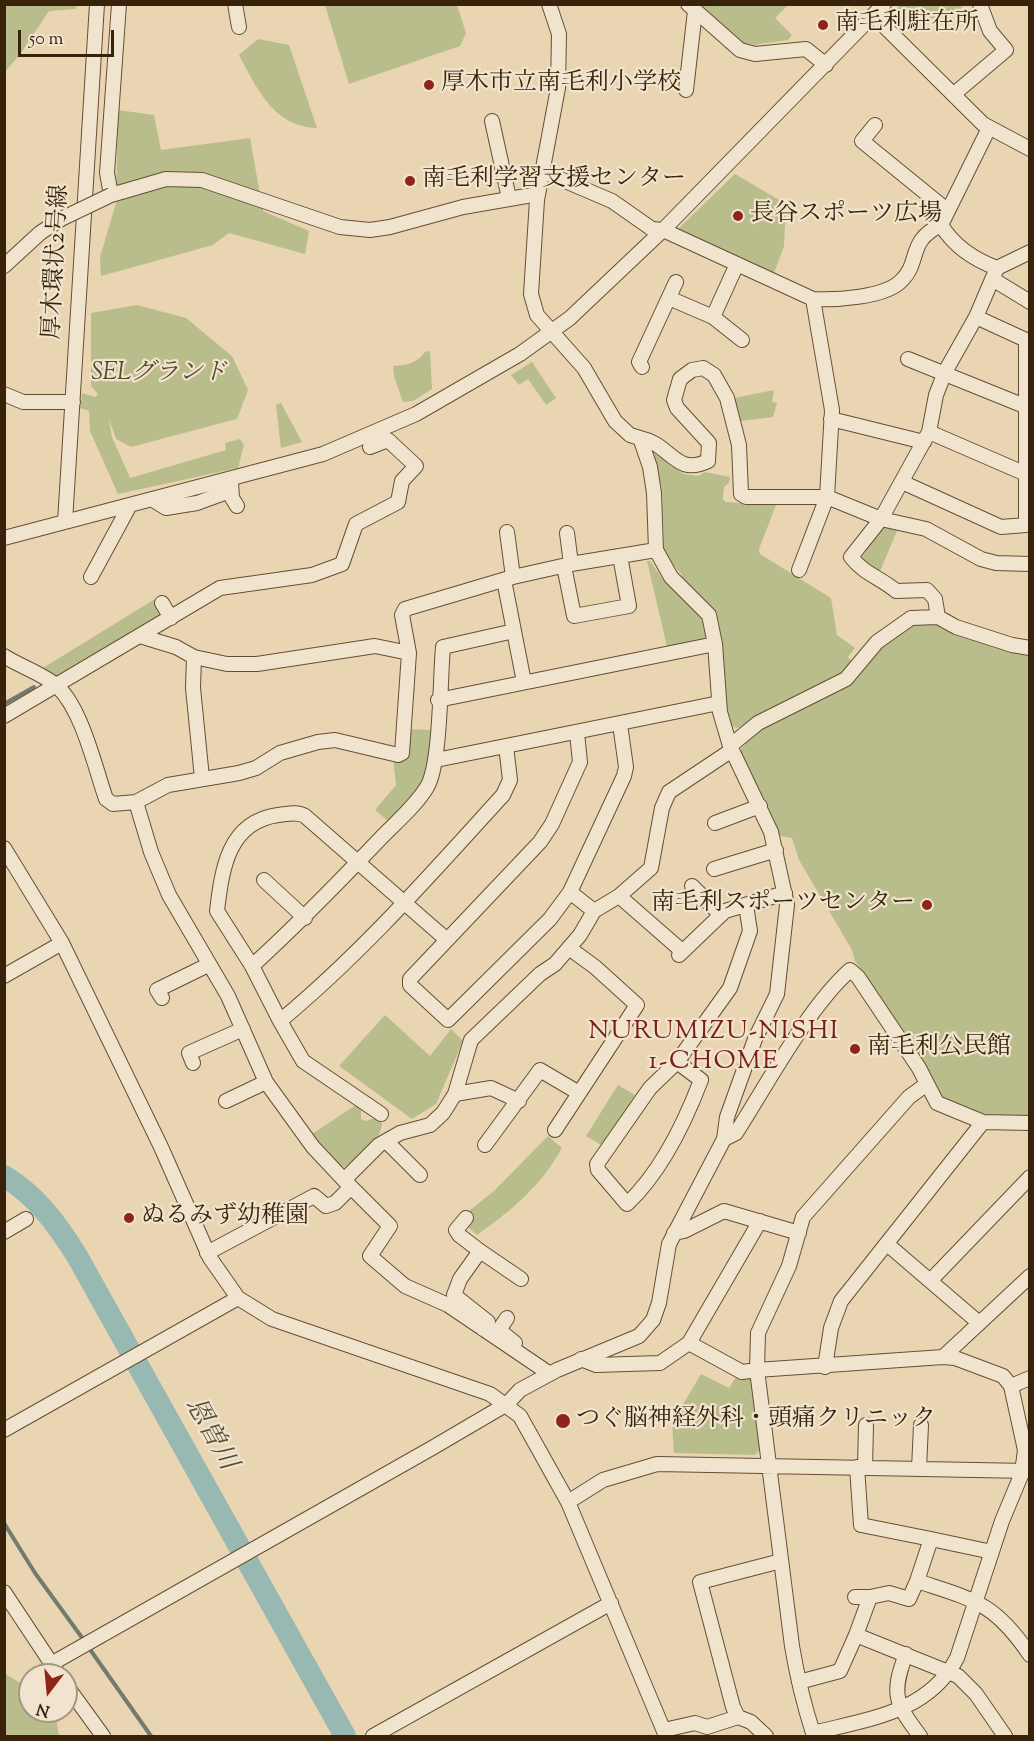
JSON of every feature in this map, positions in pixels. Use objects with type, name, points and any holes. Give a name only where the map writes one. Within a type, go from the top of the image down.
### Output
[{"type":"street","name":"厚木環状2号線","points":[[65,522],[97,4]]},
{"type":"street","points":[[111,195],[107,173],[119,4]]},
{"type":"street","points":[[235,4],[239,27]]},
{"type":"street","points":[[549,4],[559,34],[559,77],[544,172],[538,194],[531,294],[537,315],[584,368],[615,421],[630,435],[654,441],[681,464],[696,466],[708,461],[709,443],[677,408],[674,400],[674,393],[680,379],[692,370],[703,368],[714,375],[734,420],[739,445],[741,494],[746,497],[827,497],[881,519],[926,529],[981,559],[996,563],[1029,564]]},
{"type":"street","points":[[4,538],[153,500],[231,485],[323,454],[406,418],[520,354],[570,318],[663,230],[884,4]]},
{"type":"street","points":[[954,94],[1006,50],[990,31],[980,4]]},
{"type":"street","points":[[687,81],[688,28],[692,8],[740,50],[755,54],[806,49],[826,65]]},
{"type":"street","points":[[873,15],[989,128],[1029,149]]},
{"type":"street","points":[[492,121],[509,198]]},
{"type":"street","points":[[875,126],[862,141],[899,166],[948,211]]},
{"type":"street","points":[[544,172],[612,201],[652,229],[663,230],[813,298],[851,299],[895,285],[903,280],[927,232],[941,225],[989,128]]},
{"type":"street","points":[[4,266],[40,233],[61,219],[111,195],[166,179],[202,180],[340,226],[370,230],[509,198],[538,194]]},
{"type":"street","points":[[941,225],[947,235],[967,253],[1029,302]]},
{"type":"street","points":[[938,617],[935,598],[927,590],[896,591],[884,581],[870,577],[849,560],[881,519],[926,437],[936,396],[945,372],[976,317],[996,274],[1029,252]]},
{"type":"street","points":[[714,317],[738,264]]},
{"type":"street","points":[[642,367],[639,362],[676,282]]},
{"type":"street","points":[[669,298],[714,317],[742,340]]},
{"type":"street","points":[[800,570],[827,497],[831,419],[813,298]]},
{"type":"street","points":[[902,482],[1001,527],[1026,525],[1026,340],[976,317]]},
{"type":"street","points":[[908,358],[1027,407]]},
{"type":"street","points":[[4,394],[23,402],[73,402]]},
{"type":"street","points":[[831,419],[926,437],[1026,474]]},
{"type":"street","points":[[66,1663],[231,1561],[507,1404],[520,1390],[581,1359],[639,1336],[653,1320],[660,1304],[669,1244],[724,1139],[728,1117],[755,1040],[777,994],[787,922],[785,893],[776,850],[760,806],[731,748],[719,703],[715,644],[709,615],[671,577],[656,550],[654,493],[650,467],[640,438]]},
{"type":"street","points":[[4,716],[220,588],[312,575],[331,570],[342,564],[356,524],[398,502],[402,481],[416,466],[388,440],[370,447]]},
{"type":"street","points":[[231,485],[237,506]]},
{"type":"street","points":[[92,577],[130,506]]},
{"type":"street","points":[[507,532],[508,578],[514,631],[524,682]]},
{"type":"street","points":[[567,533],[573,616],[629,606],[620,556]]},
{"type":"street","points":[[4,656],[57,686],[78,723],[106,799],[113,804],[136,802],[168,785],[239,773],[256,768],[280,753],[335,740],[398,755],[402,753],[409,653],[402,615],[405,609],[508,578],[656,550]]},
{"type":"street","points":[[162,603],[171,618]]},
{"type":"street","points":[[207,1253],[314,1196],[326,1206],[335,1203],[347,1184],[386,1141],[400,1133],[430,1125],[444,1113],[455,1094],[471,1040],[569,948],[594,911],[619,896],[651,868],[662,808],[669,792],[731,748],[758,723],[846,679],[877,642],[911,618],[938,617],[956,627],[1029,648]]},
{"type":"street","points":[[252,966],[305,918],[428,786],[436,760],[443,647],[514,631]]},
{"type":"street","points":[[140,636],[176,647],[194,657],[227,664],[257,664],[375,646],[409,653]]},
{"type":"street","points":[[438,700],[715,644]]},
{"type":"street","points":[[194,657],[193,688],[202,778]]},
{"type":"street","points":[[436,760],[719,703]]},
{"type":"street","points":[[577,733],[580,762],[552,824],[540,842],[410,979],[410,985],[448,1020],[550,919],[570,892],[624,776],[626,767],[620,724]]},
{"type":"street","points":[[280,1021],[332,978],[404,904],[508,786],[510,780],[506,746]]},
{"type":"street","points":[[136,802],[150,852],[169,895],[207,965],[222,985],[266,1082],[313,1147],[390,1226],[370,1256],[405,1286],[443,1301],[550,1374]]},
{"type":"street","points":[[715,823],[760,806]]},
{"type":"street","points":[[381,1114],[303,1061],[252,966],[217,911],[222,873],[237,835],[262,818],[300,813],[447,940]]},
{"type":"street","points":[[4,848],[62,943],[161,1147],[207,1253],[238,1298],[272,1320],[457,1382],[490,1394],[507,1404],[520,1416],[568,1502],[665,1733],[695,1723],[707,1727],[738,1717],[751,1722],[766,1737]]},
{"type":"street","points":[[714,869],[776,850]]},
{"type":"street","points":[[270,881],[305,918]]},
{"type":"street","points":[[692,886],[721,915]]},
{"type":"street","points":[[570,892],[594,911]]},
{"type":"street","points":[[619,896],[680,953],[725,911],[785,893]]},
{"type":"street","points":[[677,1062],[700,1080],[686,1120],[638,1194],[627,1204],[598,1170],[597,1164],[650,1088],[677,1062],[730,988],[750,931],[746,905]]},
{"type":"street","points":[[4,976],[62,943]]},
{"type":"street","points":[[555,1130],[596,1064],[637,1005],[595,967],[569,948]]},
{"type":"street","points":[[157,990],[207,965]]},
{"type":"street","points":[[724,1139],[736,1133],[815,1012],[836,983],[850,970],[870,995],[919,1068],[937,1103],[983,1122],[1029,1123]]},
{"type":"street","points":[[188,1054],[243,1029]]},
{"type":"street","points":[[485,1145],[540,1070],[579,1093]]},
{"type":"street","points":[[226,1101],[266,1082]]},
{"type":"street","points":[[689,1343],[742,1371],[757,1370],[825,1366],[942,1358],[955,1358],[1003,1376],[1011,1386],[1025,1450],[1026,1472],[992,1552],[949,1672],[926,1696],[902,1710],[814,1735],[799,1682],[793,1598],[781,1561],[757,1370],[758,1333],[789,1266],[805,1213],[909,1097],[927,1084]]},
{"type":"street","points":[[455,1094],[491,1088],[519,1101]]},
{"type":"street","points":[[825,1366],[831,1328],[841,1301],[983,1122]]},
{"type":"street","points":[[386,1141],[420,1175]]},
{"type":"street","points":[[932,1280],[1029,1177]]},
{"type":"street","points":[[674,1233],[724,1211],[798,1233]]},
{"type":"street","points":[[466,1218],[456,1230],[459,1235],[503,1272],[521,1279]]},
{"type":"street","points":[[4,1232],[26,1219]]},
{"type":"street","points":[[581,1359],[596,1365],[660,1363],[689,1343],[760,1221]]},
{"type":"street","points":[[887,1244],[932,1280],[978,1322]]},
{"type":"street","points":[[480,1251],[460,1279],[454,1295],[488,1322],[483,1330]]},
{"type":"street","points":[[942,1358],[1029,1276]]},
{"type":"street","points":[[4,1430],[238,1298]]},
{"type":"street","points":[[507,1318],[499,1330],[526,1352],[527,1360]]},
{"type":"street","points":[[1011,1386],[1029,1377]]},
{"type":"street","points":[[866,1425],[861,1468],[861,1525],[992,1552]]},
{"type":"street","points":[[919,1469],[921,1425]]},
{"type":"street","points":[[568,1502],[603,1480],[657,1464],[768,1464],[1026,1472]]},
{"type":"street","points":[[855,1598],[889,1593],[909,1599],[931,1539]]},
{"type":"street","points":[[738,1717],[733,1707],[700,1582],[781,1561]]},
{"type":"street","points":[[917,1581],[976,1601],[995,1612],[1011,1628],[1029,1654]]},
{"type":"street","points":[[4,1592],[50,1663]]},
{"type":"street","points":[[799,1682],[840,1671],[870,1597]]},
{"type":"street","points":[[373,1737],[612,1603]]},
{"type":"street","points":[[856,1635],[958,1676],[976,1694],[1005,1737]]},
{"type":"street","points":[[906,1654],[895,1684],[902,1710],[920,1737]]},
{"type":"street","points":[[78,1702],[103,1737]]},
{"type":"green space","points":[[5,4],[77,5],[76,9],[49,11],[21,53],[5,72]]},
{"type":"green space","points":[[963,4],[959,15],[903,22],[893,13],[901,5]]},
{"type":"green space","points":[[325,5],[457,5],[466,33],[460,46],[349,84]]},
{"type":"green space","points":[[701,5],[788,5],[775,18],[792,35],[788,40],[754,45],[743,43]]},
{"type":"green space","points":[[258,39],[289,45],[317,128],[289,121],[278,113],[260,93],[239,55]]},
{"type":"green space","points":[[118,110],[154,115],[161,150],[250,138],[263,211],[309,231],[305,254],[229,233],[213,245],[101,276],[100,257],[116,203]]},
{"type":"green space","name":"長谷スポーツ広場","points":[[735,174],[786,204],[784,246],[773,276],[678,229]]},
{"type":"green space","name":"SELグランド","points":[[137,305],[186,318],[232,356],[248,390],[237,419],[131,447],[116,439],[109,419],[112,437],[130,478],[226,450],[225,443],[240,439],[244,445],[238,468],[118,494],[90,431],[89,411],[80,408],[82,393],[95,397],[98,394],[91,386],[91,313]]},
{"type":"green space","points":[[430,351],[432,389],[413,401],[403,402],[393,366],[411,363],[425,352]]},
{"type":"green space","points":[[532,362],[556,398],[546,405],[528,379],[519,385],[511,375]]},
{"type":"green space","points":[[774,390],[772,402],[777,403],[773,417],[741,421],[734,398]]},
{"type":"green space","points":[[281,403],[302,442],[281,448],[276,405]]},
{"type":"green space","points":[[653,447],[669,465],[684,474],[698,476],[705,472],[730,477],[729,483],[724,487],[723,499],[726,502],[776,505],[759,549],[760,554],[831,598],[837,635],[855,648],[848,657],[853,662],[843,672],[799,700],[738,728],[733,727],[727,716],[715,618],[681,582],[682,575],[668,559],[664,548],[662,488],[651,448]]},
{"type":"green space","points":[[888,524],[899,526],[878,576],[861,559],[882,527]]},
{"type":"green space","points":[[647,561],[650,561],[665,582],[703,616],[709,636],[705,641],[667,647]]},
{"type":"green space","points":[[155,599],[165,616],[57,682],[38,671]]},
{"type":"green space","name":"南毛利スポーツセンター","points":[[937,620],[981,643],[1029,654],[1029,1117],[989,1116],[939,1096],[923,1060],[855,961],[852,950],[799,860],[792,838],[779,836],[741,754],[741,749],[761,726],[847,682],[882,644],[910,626]]},
{"type":"green space","points":[[406,729],[432,730],[429,761],[416,790],[388,821],[375,810],[396,785],[393,758],[405,761]]},
{"type":"green space","points":[[385,1015],[430,1056],[451,1029],[463,1041],[436,1104],[412,1119],[339,1066]]},
{"type":"green space","points":[[618,1085],[635,1095],[603,1146],[586,1136]]},
{"type":"green space","points":[[356,1105],[361,1108],[361,1119],[366,1121],[375,1118],[382,1123],[381,1130],[368,1148],[345,1167],[340,1166],[312,1134]]},
{"type":"green space","points":[[548,1136],[562,1148],[554,1162],[525,1196],[477,1235],[459,1219],[494,1191]]},
{"type":"green space","points":[[701,1374],[729,1388],[737,1375],[748,1375],[753,1379],[761,1448],[755,1455],[674,1453],[672,1423]]},
{"type":"green space","points":[[5,1674],[18,1681],[18,1723],[57,1723],[59,1736],[5,1736]]},
{"type":"waterway","points":[[4,704],[34,687]]},
{"type":"waterway","name":"恩曽川","points":[[4,1176],[27,1192],[62,1233],[77,1256],[345,1736]]},
{"type":"waterway","points":[[4,1523],[35,1573],[83,1639]]},
{"type":"waterway","points":[[89,1648],[151,1736]]},
{"type":"place","name":"南毛利駐在所","points":[[823,25]]},
{"type":"place","name":"厚木市立南毛利小学校","points":[[429,85]]},
{"type":"place","name":"南毛利学習支援センター","points":[[410,181]]},
{"type":"place","name":"長谷スポーツ広場","points":[[738,216]]},
{"type":"place","name":"南毛利スポーツセンター","points":[[927,905]]},
{"type":"place","name":"南毛利公民館","points":[[855,1049]]},
{"type":"place","name":"ぬるみず幼稚園","points":[[129,1218]]},
{"type":"place","name":"つぐ脳神経外科・頭痛クリニック","points":[[563,1421]]},
{"type":"district","name":"NURUMIZU-NISHI 1-CHOME","points":[[714,1049]]}]
